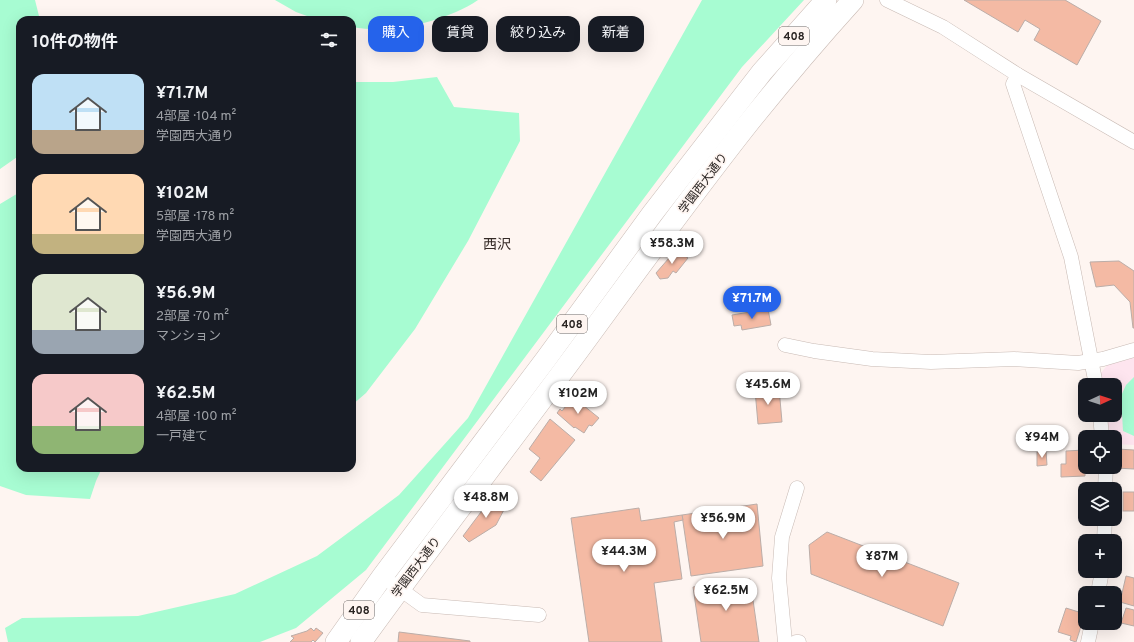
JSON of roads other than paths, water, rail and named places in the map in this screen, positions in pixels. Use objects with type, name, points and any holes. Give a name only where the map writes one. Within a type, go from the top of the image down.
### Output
[{"type":"highway","name":"学園西大通り","points":[[336,642],[382,577],[546,359],[652,214],[762,72],[826,0]]},
{"type":"highway","name":"学園西大通り","points":[[361,642],[399,589],[743,130],[853,0]]},
{"type":"street","points":[[887,0],[943,27],[1018,75],[1134,142]]},
{"type":"street","points":[[1018,75],[1013,84],[1071,257],[1095,378]]},
{"type":"street","points":[[785,345],[814,351],[872,359],[924,362],[1014,359],[1078,363],[1103,360],[1134,350]]},
{"type":"street","points":[[785,642],[779,578],[782,537],[797,488]]},
{"type":"street","points":[[382,577],[422,605],[539,615]]},
{"type":"street","points":[[1088,642],[1091,630]]},
{"type":"district","name":"西沢","points":[[497,244]]}]
